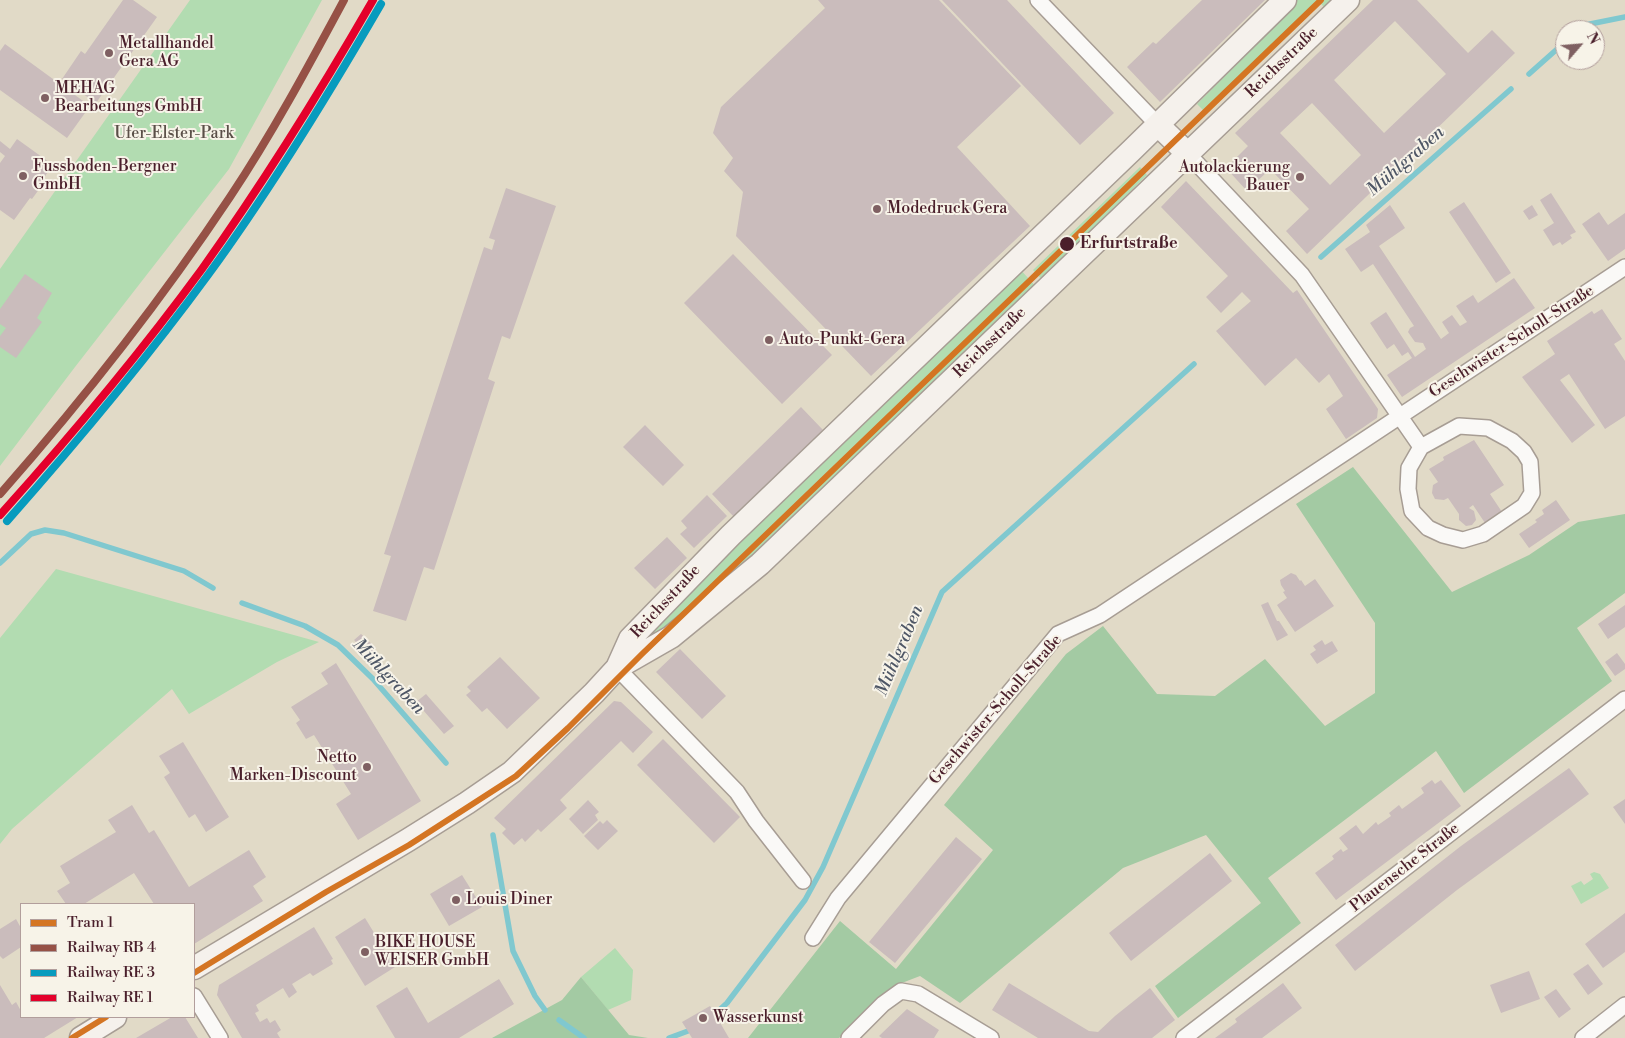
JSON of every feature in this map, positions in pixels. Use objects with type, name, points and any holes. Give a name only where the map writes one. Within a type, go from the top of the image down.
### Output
[{"type":"main road","name":"Reichsstraße","points":[[618,668],[630,639],[731,535],[1158,125],[1285,0]]},
{"type":"main road","name":"Reichsstraße","points":[[195,967],[408,840],[468,803],[512,772],[618,668],[671,636],[760,564],[1348,0]]},
{"type":"main road","points":[[1158,125],[1188,154]]},
{"type":"main road","points":[[81,1038],[113,1018]]},
{"type":"street","points":[[1038,0],[1158,125]]},
{"type":"street","points":[[1188,154],[1302,275],[1421,447]]},
{"type":"street","name":"Geschwister-Scholl-Straße","points":[[813,938],[838,898],[1058,634],[1100,615],[1625,267]]},
{"type":"street","points":[[1459,426],[1488,428],[1512,441],[1524,452],[1530,462],[1532,494],[1524,506],[1483,534],[1463,540],[1443,535],[1428,528],[1412,511],[1408,489],[1409,468],[1421,447],[1459,426]]},
{"type":"street","points":[[618,668],[736,792],[803,881]]},
{"type":"street","name":"Plauensche Straße","points":[[1184,1038],[1622,706]]},
{"type":"street","points":[[849,1038],[883,1004],[902,991],[918,994],[991,1038]]},
{"type":"street","points":[[195,998],[220,1038]]},
{"type":"street","points":[[1584,1038],[1625,1005]]},
{"type":"green space","name":"Ufer-Elster-Park","points":[[190,0],[322,0],[229,169],[0,466],[0,269]]},
{"type":"green space","points":[[1293,0],[1336,0],[1326,9],[1318,1],[1204,111],[1197,104],[1248,53],[1264,29]]},
{"type":"green space","points":[[1140,167],[1147,175],[1099,222],[1091,237],[1046,284],[1033,270]]},
{"type":"green space","points":[[1018,267],[1039,290],[777,543],[652,643],[630,643]]},
{"type":"green space","points":[[1353,467],[1452,592],[1529,555],[1578,522],[1625,514],[1625,593],[1577,628],[1612,681],[1464,793],[1436,751],[1268,878],[1301,923],[1178,1018],[1155,986],[1261,903],[1206,835],[1123,868],[960,1003],[920,976],[894,986],[839,1038],[748,1038],[840,921],[896,969],[993,850],[944,805],[1066,654],[1103,626],[1157,694],[1215,696],[1265,659],[1325,726],[1375,693],[1375,623],[1296,504]]},
{"type":"green space","points":[[56,569],[319,642],[277,662],[189,714],[172,689],[12,829],[0,844],[0,638]]},
{"type":"green space","points":[[1594,872],[1600,874],[1609,888],[1581,904],[1571,886],[1581,881],[1584,885],[1593,879],[1590,874]]},
{"type":"green space","points":[[615,948],[633,970],[631,1000],[608,1010],[581,977]]},
{"type":"green space","points":[[581,977],[629,1035],[648,1038],[492,1038],[562,1000]]},
{"type":"building","name":"Metallhandel Gera AG","points":[[123,0],[133,0],[157,17],[96,103],[62,79],[81,51],[85,54]]},
{"type":"building","name":"Modedruck Gera","points":[[818,0],[939,0],[1021,86],[957,147],[1030,226],[871,376],[736,236],[743,192],[724,171],[733,158],[713,133],[721,107],[825,8]]},
{"type":"building","points":[[942,0],[1007,0],[1114,113],[1080,145]]},
{"type":"building","points":[[1202,0],[1265,0],[1160,102],[1127,67],[1153,42],[1156,44]]},
{"type":"building","points":[[1373,0],[1417,0],[1468,53],[1492,30],[1515,53],[1307,254],[1286,231],[1309,209],[1270,169],[1247,191],[1226,168],[1248,146],[1235,133]],"holes":[[[1395,21],[1446,74],[1384,133],[1334,80]],[[1312,103],[1361,155],[1330,185],[1280,133]]]},
{"type":"building","name":"MEHAG Bearbeitungs GmbH","points":[[5,44],[90,106],[67,138],[0,90],[0,51]]},
{"type":"building","name":"Fussboden-Bergner GmbH","points":[[17,139],[53,165],[38,186],[40,188],[14,220],[0,210],[0,163],[5,156],[0,152],[0,141],[10,149]]},
{"type":"building","points":[[1186,181],[1293,293],[1297,290],[1378,409],[1377,418],[1346,439],[1326,409],[1343,396],[1329,374],[1319,383],[1296,358],[1265,386],[1216,331],[1251,301],[1242,292],[1221,313],[1206,297],[1228,276],[1161,207]]},
{"type":"building","points":[[506,188],[556,206],[510,339],[502,336],[488,379],[495,382],[434,570],[424,567],[406,621],[373,611],[391,556],[384,554],[484,247],[492,250],[495,240],[489,238]]},
{"type":"building","points":[[1551,193],[1576,232],[1570,235],[1572,238],[1562,245],[1560,242],[1553,246],[1543,230],[1554,223],[1540,200]]},
{"type":"building","points":[[1464,202],[1511,273],[1496,283],[1449,212]]},
{"type":"building","points":[[1390,205],[1405,228],[1379,246],[1441,339],[1449,333],[1442,322],[1452,315],[1460,326],[1467,322],[1456,306],[1473,295],[1478,303],[1514,278],[1535,308],[1402,397],[1387,375],[1412,358],[1408,352],[1402,356],[1394,344],[1387,349],[1370,323],[1386,312],[1415,357],[1426,349],[1423,343],[1415,342],[1408,332],[1414,326],[1373,264],[1361,272],[1345,249],[1370,232],[1366,225]]},
{"type":"building","points":[[1532,205],[1538,215],[1529,220],[1523,211]]},
{"type":"building","points":[[1599,212],[1608,225],[1625,213],[1625,249],[1608,261],[1582,224]]},
{"type":"building","points":[[733,254],[832,355],[782,404],[684,303]]},
{"type":"building","points":[[25,274],[52,293],[37,318],[42,322],[16,358],[0,347],[0,336],[6,328],[0,324],[0,309]]},
{"type":"building","points":[[1602,309],[1622,339],[1614,344],[1625,361],[1625,416],[1605,429],[1569,374],[1560,380],[1595,425],[1572,443],[1522,377],[1555,354],[1547,341],[1592,311],[1594,314]]},
{"type":"building","points":[[801,407],[823,430],[734,517],[712,494]]},
{"type":"building","points":[[645,425],[684,465],[663,486],[623,447]]},
{"type":"building","points":[[1474,440],[1504,485],[1490,494],[1502,512],[1485,523],[1473,505],[1469,508],[1474,511],[1476,520],[1472,525],[1466,526],[1459,520],[1459,514],[1448,498],[1444,500],[1435,499],[1432,493],[1433,485],[1438,482],[1429,469],[1444,460],[1443,457]]},
{"type":"building","points":[[707,495],[727,516],[694,548],[680,534],[687,528],[681,521]]},
{"type":"building","points":[[1556,500],[1570,520],[1529,548],[1519,534],[1537,522],[1535,520],[1544,514],[1542,510]]},
{"type":"building","points":[[667,537],[687,558],[655,589],[634,568]]},
{"type":"building","points":[[1291,573],[1296,575],[1305,586],[1315,579],[1334,606],[1295,632],[1277,605],[1287,598],[1283,592],[1285,591],[1280,580]]},
{"type":"building","points":[[1268,602],[1277,621],[1279,621],[1288,635],[1277,641],[1261,605]]},
{"type":"building","points":[[1625,605],[1625,627],[1608,639],[1598,624]]},
{"type":"building","points":[[361,634],[376,648],[369,655],[354,640]]},
{"type":"building","points":[[1322,640],[1325,645],[1332,641],[1338,651],[1317,664],[1310,654],[1316,650],[1313,646]]},
{"type":"building","points":[[680,649],[726,696],[702,719],[656,672]]},
{"type":"building","points":[[1617,653],[1625,664],[1625,669],[1615,676],[1605,662]]},
{"type":"building","points":[[500,657],[540,698],[507,729],[487,708],[482,712],[466,695],[471,691],[467,687]]},
{"type":"building","name":"Netto Marken-Discount","points":[[336,663],[421,801],[358,840],[336,804],[351,794],[314,735],[306,739],[296,723],[300,720],[291,707],[328,684],[321,673]]},
{"type":"building","points":[[426,694],[454,726],[444,734],[416,702]]},
{"type":"building","points":[[614,701],[621,702],[653,732],[633,753],[621,741],[560,800],[567,808],[541,832],[538,829],[525,842],[522,838],[514,845],[502,833],[506,829],[494,818]]},
{"type":"building","points":[[663,739],[740,817],[714,843],[637,765]]},
{"type":"building","points":[[183,742],[229,817],[206,832],[195,814],[189,818],[164,777],[170,773],[159,756]]},
{"type":"building","points":[[1569,768],[1589,794],[1457,890],[1355,971],[1335,945],[1461,846]]},
{"type":"building","points":[[1432,780],[1435,784],[1441,780],[1461,806],[1336,900],[1315,873],[1334,859],[1332,856],[1341,849],[1343,852],[1348,849],[1339,838],[1356,825],[1363,834],[1376,822],[1378,825],[1391,816],[1389,813],[1399,805],[1402,809],[1424,793],[1421,788]]},
{"type":"building","points":[[1625,799],[1625,824],[1613,807]]},
{"type":"building","points":[[588,800],[599,812],[595,815],[598,820],[583,834],[569,819]]},
{"type":"building","points":[[132,805],[149,833],[154,830],[189,887],[249,850],[266,877],[253,886],[263,901],[195,943],[195,903],[153,903],[134,873],[86,903],[65,903],[57,891],[70,883],[60,866],[116,832],[108,820]]},
{"type":"building","points":[[607,820],[618,831],[598,850],[584,836],[600,821],[603,824]]},
{"type":"building","points":[[956,837],[982,859],[895,963],[869,942]]},
{"type":"building","points":[[1210,853],[1232,881],[1131,961],[1109,933]]},
{"type":"building","name":"Louis Diner","points":[[462,875],[482,907],[449,926],[430,894]]},
{"type":"building","points":[[1625,913],[1625,952],[1603,968],[1585,944]]},
{"type":"building","name":"BIKE HOUSE WEISER GmbH","points":[[365,918],[395,967],[365,986],[335,937]]},
{"type":"building","points":[[16,919],[20,926],[20,948],[3,959],[0,956],[0,929]]},
{"type":"building","points":[[314,927],[333,959],[331,960],[333,964],[313,976],[310,973],[292,984],[297,992],[289,998],[283,988],[256,1005],[259,1011],[255,1013],[260,1022],[267,1018],[270,1023],[275,1020],[281,1030],[277,1033],[280,1038],[242,1038],[217,995],[219,985]]},
{"type":"building","points":[[1588,964],[1603,984],[1588,995],[1573,974]]},
{"type":"building","points":[[1529,971],[1540,999],[1501,1013],[1490,985]]},
{"type":"building","points":[[499,979],[514,1004],[459,1038],[395,1038],[376,1006],[407,987],[428,1023]]},
{"type":"building","points":[[1009,983],[1089,1031],[1098,1032],[1150,988],[1175,1020],[1152,1038],[1038,1038],[992,1010]]},
{"type":"building","points":[[1283,983],[1302,1008],[1262,1038],[1215,1038],[1237,1022],[1235,1019]]},
{"type":"building","points":[[0,985],[12,1005],[16,1002],[20,1009],[20,1018],[76,1018],[44,1038],[0,1038]]},
{"type":"building","points":[[1556,989],[1571,1009],[1559,1018],[1544,997]]},
{"type":"building","name":"Wasserkunst","points":[[710,1006],[729,1038],[692,1038],[682,1022]]},
{"type":"building","points":[[907,1009],[939,1030],[934,1038],[882,1038],[879,1036]]},
{"type":"building","points":[[170,1018],[186,1018],[198,1038],[136,1038]]},
{"type":"waterway","name":"Mühlgraben","points":[[1605,21],[1625,17]]},
{"type":"waterway","name":"Mühlgraben","points":[[1529,74],[1555,51]]},
{"type":"waterway","name":"Mühlgraben","points":[[1321,257],[1511,89]]},
{"type":"waterway","name":"Mühlgraben","points":[[715,1014],[727,1003],[805,900],[823,867],[942,592],[1194,364]]},
{"type":"waterway","name":"Mühlgraben","points":[[0,563],[31,534],[45,530],[64,533],[184,571],[213,588]]},
{"type":"waterway","name":"Mühlgraben","points":[[242,603],[305,626],[338,645],[373,679],[446,763]]},
{"type":"waterway","name":"Mühlgraben","points":[[493,835],[513,951],[535,996],[545,1010]]},
{"type":"waterway","name":"Mühlgraben","points":[[559,1020],[584,1038]]},
{"type":"waterway","name":"Mühlgraben","points":[[669,1038],[688,1031]]},
{"type":"tram line","name":"1","points":[[195,972],[326,892],[409,845],[516,776],[568,728],[642,654],[1321,0]]},
{"type":"tram line","name":"1","points":[[72,1038],[104,1018]]},
{"type":"transit line","points":[[0,494],[120,350],[203,236],[275,125],[344,0]]},
{"type":"transit line","points":[[0,515],[104,395],[202,269],[291,136],[373,0]]},
{"type":"transit line","points":[[7,521],[110,401],[208,275],[298,142],[381,4]]},
{"type":"place","name":"Metallhandel Gera AG","points":[[109,53]]},
{"type":"place","name":"MEHAG Bearbeitungs GmbH","points":[[45,98]]},
{"type":"place","name":"Fussboden-Bergner GmbH","points":[[23,176]]},
{"type":"place","name":"Autolackierung Bauer","points":[[1300,177]]},
{"type":"place","name":"Modedruck Gera","points":[[877,209]]},
{"type":"place","name":"Erfurtstraße","points":[[1067,244]]},
{"type":"place","name":"Auto-Punkt-Gera","points":[[769,340]]},
{"type":"place","name":"Netto Marken-Discount","points":[[367,767]]},
{"type":"place","name":"Louis Diner","points":[[456,900]]},
{"type":"place","name":"BIKE HOUSE WEISER GmbH","points":[[365,952]]},
{"type":"place","name":"Wasserkunst","points":[[703,1018]]}]
